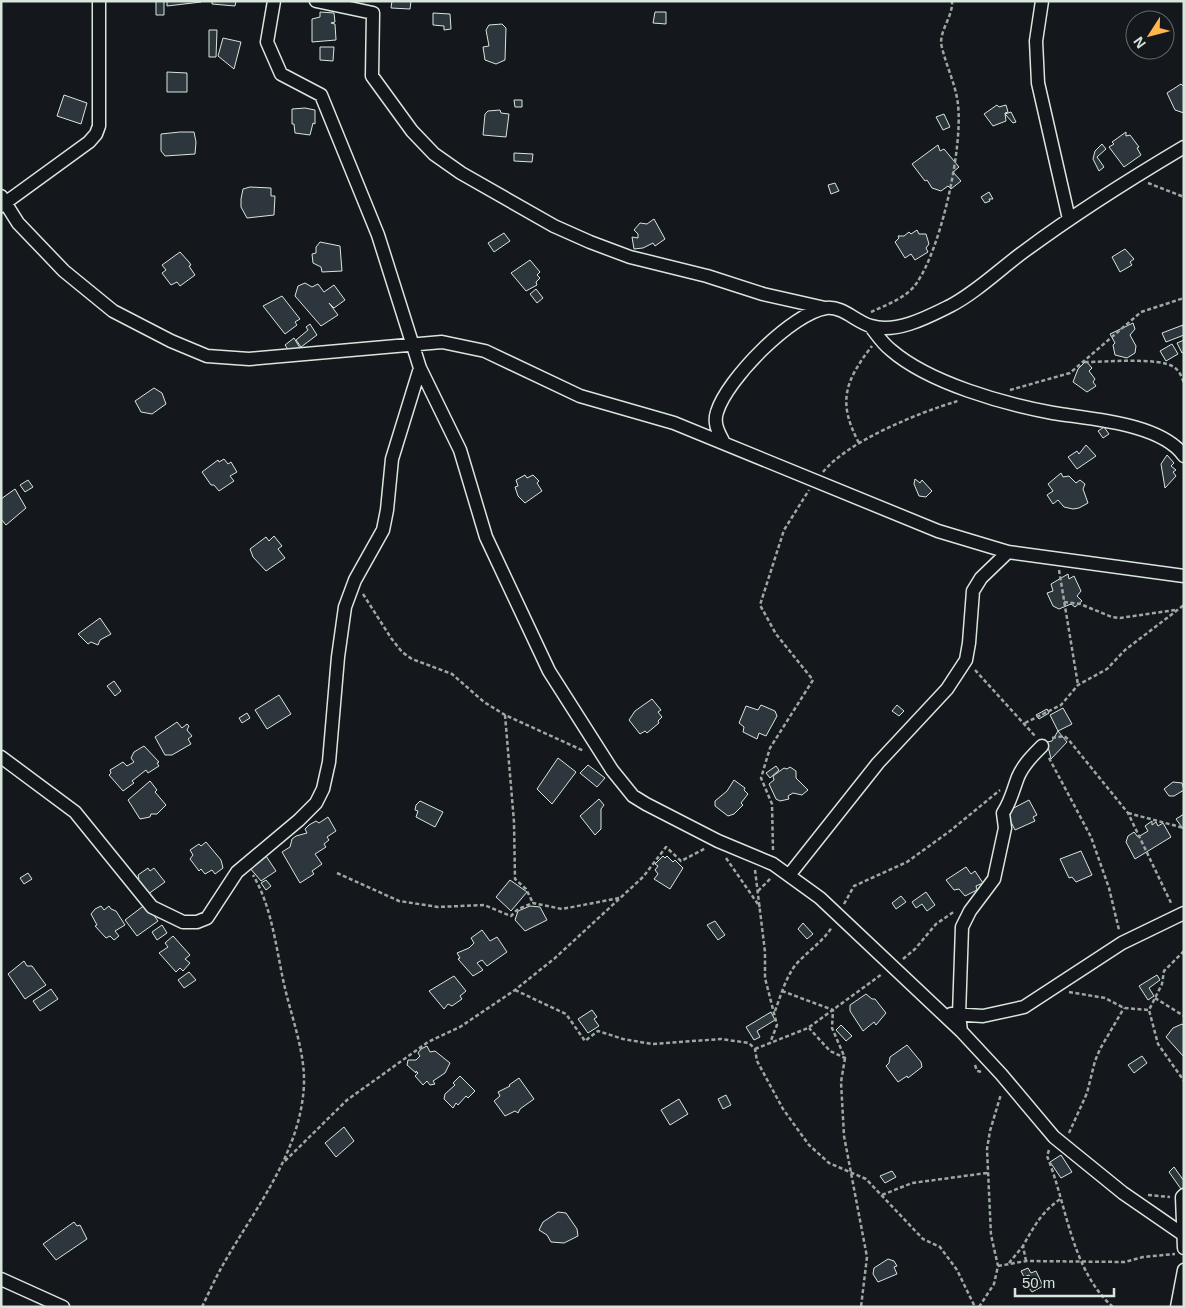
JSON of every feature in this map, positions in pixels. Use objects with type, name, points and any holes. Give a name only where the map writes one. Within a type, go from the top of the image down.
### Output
[{"type":"street","points":[[99,1],[98,126],[96,134],[89,142],[3,202],[18,223],[64,271],[113,311],[171,342],[207,356],[250,358],[442,342],[485,351],[580,396],[674,423],[938,531],[1008,552],[1184,576]]},
{"type":"street","points":[[274,1],[268,42],[281,74],[320,95],[378,235],[420,368],[460,450],[486,537],[533,641],[602,757],[633,796],[716,842],[781,869],[839,915],[961,1031],[1054,1137],[1123,1192],[1183,1235]]},
{"type":"street","points":[[316,1],[373,13],[372,76],[412,130],[434,154],[461,173],[554,226],[630,257],[707,276],[762,294],[825,308],[833,308],[856,318],[875,332],[890,350],[919,369],[980,395],[1054,413],[1121,422],[1165,440],[1184,456]]},
{"type":"street","points":[[1042,1],[1036,41],[1038,83],[1069,219]]},
{"type":"street","points":[[875,332],[914,322],[952,305],[1069,219],[1184,147]]},
{"type":"street","points":[[724,443],[717,431],[716,412],[744,370],[757,353],[776,337],[801,319],[825,308]]},
{"type":"street","points":[[1,757],[75,812],[152,907],[183,922],[197,922],[207,918],[238,872],[316,803],[323,789],[329,762],[338,657],[345,607],[355,580],[383,530],[392,460],[420,368]]},
{"type":"street","points":[[781,869],[947,689],[966,660],[974,591],[981,578],[1008,552]]},
{"type":"street","points":[[961,1031],[959,1015],[962,927],[970,911],[994,879],[1005,828],[1003,813],[1011,801],[1018,776],[1030,758],[1042,746]]},
{"type":"street","points":[[943,1013],[983,1016],[1002,1014],[1024,1007],[1050,992],[1122,942],[1181,914]]},
{"type":"street","points":[[1183,1196],[1184,1248]]},
{"type":"street","points":[[1177,1307],[1184,1270]]},
{"type":"street","points":[[1,1279],[58,1306]]},
{"type":"path","points":[[856,318],[904,295],[916,285],[938,236],[953,172],[960,130],[958,103],[941,43],[941,35],[950,14],[952,1]]},
{"type":"path","points":[[1134,178],[1184,197]]},
{"type":"path","points":[[996,399],[1017,387],[1070,372],[1141,312],[1184,298]]},
{"type":"path","points":[[859,443],[848,419],[847,391],[850,377],[875,332]]},
{"type":"path","points":[[1084,362],[1131,361],[1167,364],[1175,368],[1184,384]]},
{"type":"path","points":[[758,891],[781,869],[772,804],[761,778],[770,748],[813,680],[776,634],[760,605],[784,530],[827,467],[859,443],[945,405],[980,395]]},
{"type":"path","points":[[1058,559],[1063,602],[1078,685]]},
{"type":"path","points":[[355,580],[376,616],[402,652],[412,659],[452,674],[484,702],[505,715],[582,751],[602,757]]},
{"type":"path","points":[[1063,602],[1080,604],[1112,617],[1120,618],[1176,610]]},
{"type":"path","points":[[1025,723],[1061,705],[1078,685],[1107,669],[1118,660],[1125,650],[1184,605]]},
{"type":"path","points":[[966,660],[1025,723],[1042,746],[1091,837],[1109,888],[1122,942]]},
{"type":"path","points":[[505,715],[514,822],[515,879],[526,889],[533,903]]},
{"type":"path","points":[[1042,746],[1052,738],[1064,736],[1128,813],[1181,914]]},
{"type":"path","points":[[775,1011],[782,991],[798,962],[822,940],[839,915],[854,886],[907,862],[924,851],[1018,776]]},
{"type":"path","points":[[1128,813],[1184,828]]},
{"type":"path","points":[[284,1162],[347,1100],[428,1042],[460,1027],[515,990],[643,878],[666,847],[681,862],[716,842],[760,908]]},
{"type":"path","points":[[752,856],[760,908],[765,978],[775,1011],[777,1025],[770,1042]]},
{"type":"path","points":[[202,1307],[224,1264],[284,1162],[302,1100],[304,1083],[300,1051],[269,916],[259,886],[247,865]]},
{"type":"path","points":[[337,873],[399,901],[438,907],[484,905],[511,916],[518,909],[533,903],[562,909],[620,898]]},
{"type":"path","points":[[755,1049],[808,1028],[908,956],[936,924],[956,910]]},
{"type":"path","points":[[1184,951],[1164,970],[1162,984],[1149,1010],[1158,1044],[1184,1081]]},
{"type":"path","points":[[515,990],[566,1014],[585,1041],[598,1031],[623,1039],[652,1044],[721,1039],[749,1043],[755,1049],[757,1061],[783,1109],[809,1145],[829,1163],[866,1179],[923,1239],[944,1251],[957,1270],[975,1307]]},
{"type":"path","points":[[782,991],[833,1010]]},
{"type":"path","points":[[1050,992],[1097,995],[1124,1008],[1149,1010]]},
{"type":"path","points":[[1155,998],[1184,1016]]},
{"type":"path","points":[[1064,1146],[1087,1093],[1095,1061],[1124,1008]]},
{"type":"path","points":[[833,1010],[832,1028],[845,1058],[840,1106],[849,1171],[868,1257],[861,1307]]},
{"type":"path","points":[[808,1028],[830,1051],[845,1058]]},
{"type":"path","points":[[979,1307],[994,1284],[998,1266],[991,1235],[987,1173],[990,1131],[1005,1079]]},
{"type":"path","points":[[1054,1137],[1047,1156],[1086,1274],[1098,1294],[1113,1307]]},
{"type":"path","points":[[882,1195],[912,1183],[934,1178],[987,1173]]},
{"type":"path","points":[[1123,1192],[1183,1196]]},
{"type":"path","points":[[1008,1264],[1023,1246],[1044,1210],[1062,1198]]},
{"type":"path","points":[[1023,1246],[1026,1260]]},
{"type":"path","points":[[998,1266],[1026,1260],[1125,1262],[1164,1254],[1184,1254]]},
{"type":"building","points":[[156,1],[164,1],[164,15],[156,15]]},
{"type":"building","points":[[167,1],[201,1],[201,2],[167,6]]},
{"type":"building","points":[[212,1],[236,1],[235,6],[212,4]]},
{"type":"building","points":[[392,1],[411,1],[410,9],[391,8]]},
{"type":"building","points":[[320,12],[334,13],[335,22],[331,23],[335,24],[336,40],[312,42],[312,19],[320,17]]},
{"type":"building","points":[[655,12],[666,12],[666,24],[653,23]]},
{"type":"building","points":[[433,13],[450,14],[451,29],[444,30],[444,26],[433,25]]},
{"type":"building","points":[[502,24],[506,28],[505,60],[496,64],[485,60],[483,47],[489,46],[486,30],[489,25]]},
{"type":"building","points":[[209,30],[217,30],[216,57],[209,57]]},
{"type":"building","points":[[223,38],[241,42],[234,69],[218,56]]},
{"type":"building","points":[[320,47],[334,47],[333,61],[320,60]]},
{"type":"building","points":[[167,72],[187,73],[187,92],[167,92]]},
{"type":"building","points":[[1181,84],[1184,87],[1184,113],[1175,110],[1167,93]]},
{"type":"building","points":[[64,95],[87,103],[81,124],[57,116]]},
{"type":"building","points":[[514,100],[522,100],[522,107],[515,107]]},
{"type":"building","points":[[997,105],[999,107],[1006,105],[1008,112],[1005,113],[1006,121],[993,126],[984,114]]},
{"type":"building","points":[[305,108],[315,110],[315,124],[313,123],[310,135],[295,133],[294,124],[292,124],[292,109]]},
{"type":"building","points":[[500,110],[501,113],[509,114],[506,137],[483,135],[485,114],[488,111]]},
{"type":"building","points":[[1011,112],[1016,122],[1013,123],[1005,114]]},
{"type":"building","points":[[944,114],[950,127],[943,130],[936,117]]},
{"type":"building","points":[[194,132],[196,142],[195,154],[165,156],[161,151],[161,134]]},
{"type":"building","points":[[1126,132],[1126,136],[1130,135],[1139,147],[1137,148],[1141,155],[1124,167],[1109,147],[1114,144],[1112,142]]},
{"type":"building","points":[[1102,144],[1106,149],[1097,157],[1104,167],[1099,171],[1093,159],[1095,151]]},
{"type":"building","points":[[938,145],[940,151],[944,149],[959,167],[953,172],[961,181],[951,189],[948,186],[941,191],[932,188],[912,164]]},
{"type":"building","points":[[514,153],[533,154],[532,162],[514,161]]},
{"type":"building","points":[[835,183],[839,191],[831,194],[828,185]]},
{"type":"building","points":[[250,187],[271,188],[271,196],[275,196],[274,215],[247,218],[241,207],[241,199],[243,189]]},
{"type":"building","points":[[989,192],[993,199],[989,199],[990,201],[985,203],[981,197]]},
{"type":"building","points":[[654,219],[665,239],[655,246],[653,243],[643,248],[634,249],[632,237],[638,238],[638,234],[634,230],[640,223],[647,224]]},
{"type":"building","points":[[917,230],[919,234],[926,234],[929,244],[926,248],[928,252],[915,260],[911,254],[905,258],[895,242],[899,238],[898,236],[904,236],[909,232],[911,234]]},
{"type":"building","points":[[504,233],[510,241],[494,252],[488,243]]},
{"type":"building","points":[[320,242],[340,246],[342,271],[322,272],[321,267],[313,263],[312,254],[316,253],[316,247]]},
{"type":"building","points":[[1125,249],[1134,259],[1130,262],[1132,265],[1120,272],[1112,257]]},
{"type":"building","points":[[180,252],[191,265],[189,266],[195,275],[180,286],[177,282],[171,285],[162,273],[166,270],[162,265]]},
{"type":"building","points":[[530,260],[540,272],[537,275],[540,278],[536,282],[537,285],[526,291],[511,273]]},
{"type":"building","points":[[305,283],[312,287],[318,284],[324,292],[334,285],[345,300],[334,308],[329,303],[338,315],[321,326],[295,296],[298,286]]},
{"type":"building","points":[[536,289],[543,298],[537,303],[530,294]]},
{"type":"building","points":[[282,296],[300,319],[295,322],[297,325],[285,334],[263,306]]},
{"type":"building","points":[[1133,323],[1135,329],[1130,335],[1136,346],[1135,353],[1127,358],[1115,355],[1113,345],[1115,343],[1110,334]]},
{"type":"building","points":[[310,324],[317,335],[301,347],[296,340],[308,330],[306,327]]},
{"type":"building","points":[[1183,325],[1184,335],[1166,342],[1162,333]]},
{"type":"building","points":[[294,338],[300,348],[291,354],[285,345]]},
{"type":"building","points":[[1184,340],[1184,352],[1182,353],[1177,343]]},
{"type":"building","points":[[1172,344],[1178,354],[1166,361],[1160,351]]},
{"type":"building","points":[[1086,361],[1092,368],[1089,371],[1095,379],[1093,382],[1096,386],[1087,392],[1073,382],[1078,369]]},
{"type":"building","points":[[154,388],[162,393],[166,404],[152,414],[141,412],[135,401]]},
{"type":"building","points":[[1104,427],[1109,434],[1103,438],[1098,431]]},
{"type":"building","points":[[1086,445],[1096,456],[1077,469],[1068,457],[1077,451],[1079,454]]},
{"type":"building","points":[[1167,455],[1174,463],[1171,466],[1176,470],[1173,472],[1176,476],[1165,488],[1161,464]]},
{"type":"building","points":[[224,459],[228,464],[231,462],[237,472],[230,476],[234,481],[219,491],[214,485],[211,485],[202,472],[218,460],[219,462]]},
{"type":"building","points":[[1061,473],[1063,477],[1069,476],[1076,483],[1080,480],[1085,484],[1083,489],[1088,503],[1073,509],[1064,507],[1058,500],[1053,504],[1047,495],[1053,491],[1048,484]]},
{"type":"building","points":[[525,475],[527,478],[533,475],[539,481],[537,483],[542,491],[525,503],[518,496],[515,487],[518,486],[516,480]]},
{"type":"building","points":[[915,479],[920,483],[922,480],[932,491],[926,497],[919,496],[914,484]]},
{"type":"building","points":[[28,480],[33,487],[25,492],[20,485]]},
{"type":"building","points":[[15,489],[26,508],[6,525],[1,519],[1,499]]},
{"type":"building","points":[[274,536],[282,546],[278,549],[285,558],[266,571],[253,557],[250,549],[266,537],[269,541]]},
{"type":"building","points":[[1068,574],[1069,579],[1074,576],[1081,591],[1077,596],[1082,601],[1075,607],[1071,604],[1059,609],[1053,606],[1047,593],[1053,591],[1051,584]]},
{"type":"building","points":[[100,618],[111,634],[100,640],[98,645],[91,642],[88,644],[78,634]]},
{"type":"building","points":[[114,681],[121,691],[115,696],[107,686]]},
{"type":"building","points":[[279,695],[291,714],[267,729],[255,710]]},
{"type":"building","points":[[652,699],[661,710],[658,712],[662,717],[658,721],[659,723],[647,733],[645,731],[640,734],[629,720],[635,711]]},
{"type":"building","points":[[761,705],[775,711],[777,716],[766,736],[759,733],[757,739],[743,732],[744,727],[739,723],[746,706],[758,710]]},
{"type":"building","points":[[897,705],[904,711],[899,716],[892,711]]},
{"type":"building","points":[[1063,708],[1072,724],[1058,731],[1050,715]]},
{"type":"building","points":[[1047,709],[1049,713],[1039,719],[1036,715]]},
{"type":"building","points":[[247,713],[250,718],[242,723],[239,718]]},
{"type":"building","points":[[177,722],[182,728],[187,724],[189,726],[187,730],[192,736],[188,739],[191,744],[172,755],[165,755],[155,737]]},
{"type":"building","points":[[1058,731],[1067,742],[1051,759],[1047,742],[1052,741]]},
{"type":"building","points":[[144,746],[159,762],[157,763],[159,766],[148,773],[146,770],[132,781],[134,783],[123,791],[109,775],[111,773],[110,770],[123,762],[127,766],[134,762],[131,758],[134,752]]},
{"type":"building","points":[[558,758],[576,772],[552,804],[537,789]]},
{"type":"building","points":[[588,765],[605,778],[597,787],[580,773]]},
{"type":"building","points":[[776,766],[779,770],[770,778],[766,773]]},
{"type":"building","points":[[790,767],[796,771],[796,778],[808,790],[802,795],[793,793],[788,796],[789,799],[780,801],[776,799],[769,784],[774,780],[773,776],[784,768]]},
{"type":"building","points":[[734,780],[745,788],[744,790],[748,794],[741,803],[743,805],[734,814],[728,816],[715,806],[715,801],[727,791]]},
{"type":"building","points":[[150,781],[157,790],[155,792],[166,805],[157,814],[151,814],[150,817],[140,819],[128,800]]},
{"type":"building","points":[[1173,782],[1182,783],[1184,790],[1174,796],[1169,796],[1164,789]]},
{"type":"building","points":[[599,799],[604,805],[601,809],[601,829],[595,835],[580,816]]},
{"type":"building","points":[[1029,800],[1037,815],[1033,817],[1035,821],[1015,830],[1006,812]]},
{"type":"building","points":[[420,801],[443,812],[435,827],[416,817],[418,811],[415,810],[416,805]]},
{"type":"building","points":[[1184,814],[1184,830],[1176,819]]},
{"type":"building","points":[[328,817],[336,831],[327,837],[329,840],[324,844],[326,847],[315,854],[322,864],[312,871],[314,874],[300,883],[282,852],[290,847],[292,839],[307,833],[305,829],[309,825],[316,821],[319,823]]},
{"type":"building","points":[[1152,821],[1152,825],[1156,822],[1158,826],[1163,823],[1171,837],[1135,859],[1126,842],[1128,836],[1134,832],[1138,837],[1148,831],[1145,826]]},
{"type":"building","points":[[206,842],[221,860],[223,868],[215,874],[212,870],[205,874],[201,869],[199,871],[190,859],[193,855],[190,850]]},
{"type":"building","points":[[1081,851],[1092,875],[1076,882],[1072,877],[1069,878],[1060,859]]},
{"type":"building","points":[[266,856],[276,871],[261,881],[249,867]]},
{"type":"building","points":[[663,856],[665,858],[667,856],[673,862],[675,860],[683,868],[670,889],[654,879],[658,874],[655,870],[658,866],[655,864]]},
{"type":"building","points":[[966,867],[971,874],[975,871],[983,883],[976,886],[977,890],[965,896],[959,889],[954,890],[946,880]]},
{"type":"building","points":[[148,868],[150,871],[154,868],[165,882],[144,897],[134,883],[139,879],[138,875]]},
{"type":"building","points":[[28,873],[32,879],[24,884],[20,878]]},
{"type":"building","points":[[266,880],[271,886],[266,890],[261,883]]},
{"type":"building","points":[[510,880],[527,892],[511,911],[496,897]]},
{"type":"building","points":[[926,892],[935,905],[927,911],[922,904],[916,908],[912,902]]},
{"type":"building","points":[[901,896],[906,902],[896,909],[892,903]]},
{"type":"building","points":[[146,904],[158,921],[137,936],[125,920]]},
{"type":"building","points":[[101,906],[104,910],[109,906],[116,911],[125,925],[115,931],[119,936],[114,940],[110,936],[106,938],[95,926],[97,925],[91,914]]},
{"type":"building","points":[[530,906],[540,907],[547,920],[525,931],[515,920],[518,911]]},
{"type":"building","points":[[715,921],[725,935],[718,940],[707,925]]},
{"type":"building","points":[[803,923],[813,934],[807,939],[798,929]]},
{"type":"building","points":[[162,925],[167,933],[157,940],[152,932]]},
{"type":"building","points":[[482,930],[490,941],[497,937],[507,952],[487,966],[482,960],[477,963],[483,970],[473,976],[458,959],[460,958],[457,953],[469,948],[474,943],[471,938]]},
{"type":"building","points":[[173,936],[190,955],[185,959],[190,963],[183,971],[180,968],[176,972],[159,953],[168,947],[165,943]]},
{"type":"building","points":[[24,961],[27,966],[32,966],[46,985],[25,999],[8,974]]},
{"type":"building","points":[[189,972],[196,980],[184,988],[178,980]]},
{"type":"building","points":[[1157,975],[1160,980],[1149,988],[1154,996],[1148,1000],[1139,986]]},
{"type":"building","points":[[454,976],[466,991],[460,996],[462,999],[452,1006],[448,1004],[444,1009],[429,991]]},
{"type":"building","points":[[51,989],[58,999],[40,1011],[33,1001]]},
{"type":"building","points":[[866,994],[875,999],[886,1013],[876,1025],[874,1022],[863,1031],[850,1011],[850,1005]]},
{"type":"building","points":[[592,1010],[597,1017],[594,1019],[599,1026],[588,1033],[578,1019]]},
{"type":"building","points":[[771,1012],[775,1020],[757,1031],[760,1037],[754,1040],[746,1027]]},
{"type":"building","points":[[1182,1024],[1184,1026],[1184,1057],[1166,1037],[1173,1028]]},
{"type":"building","points":[[841,1025],[852,1036],[846,1041],[836,1030]]},
{"type":"building","points":[[907,1045],[921,1062],[922,1067],[908,1078],[907,1076],[898,1082],[886,1066],[889,1063],[890,1057]]},
{"type":"building","points":[[427,1046],[430,1052],[435,1051],[450,1063],[445,1073],[433,1081],[435,1084],[430,1085],[427,1081],[423,1085],[415,1076],[418,1073],[407,1065],[408,1060],[416,1060],[420,1056],[418,1053],[421,1049]]},
{"type":"building","points":[[1142,1056],[1147,1063],[1134,1073],[1128,1065]]},
{"type":"building","points":[[460,1076],[475,1091],[468,1098],[466,1096],[458,1105],[456,1103],[453,1108],[444,1099],[445,1094],[455,1085],[453,1083]]},
{"type":"building","points":[[519,1078],[534,1099],[520,1109],[518,1113],[515,1111],[505,1116],[494,1101],[500,1096],[498,1092],[510,1086]]},
{"type":"building","points":[[726,1095],[731,1105],[723,1109],[718,1099]]},
{"type":"building","points":[[679,1099],[688,1114],[670,1125],[661,1110]]},
{"type":"building","points":[[344,1127],[354,1141],[336,1157],[325,1143]]},
{"type":"building","points":[[1061,1155],[1072,1172],[1061,1178],[1050,1162]]},
{"type":"building","points":[[1174,1167],[1184,1181],[1184,1187],[1181,1189],[1169,1172]]},
{"type":"building","points":[[892,1171],[896,1177],[885,1183],[880,1176]]},
{"type":"building","points":[[558,1212],[566,1213],[577,1229],[578,1236],[564,1243],[551,1242],[547,1235],[539,1230],[543,1222]]},
{"type":"building","points":[[74,1222],[77,1226],[80,1225],[87,1239],[56,1260],[43,1244]]},
{"type":"building","points":[[888,1259],[894,1261],[897,1266],[894,1267],[897,1274],[878,1282],[873,1274],[874,1268]]},
{"type":"building","points":[[1028,1268],[1031,1273],[1036,1271],[1043,1286],[1032,1292],[1029,1288],[1035,1285],[1029,1275],[1024,1277],[1021,1271]]}]
